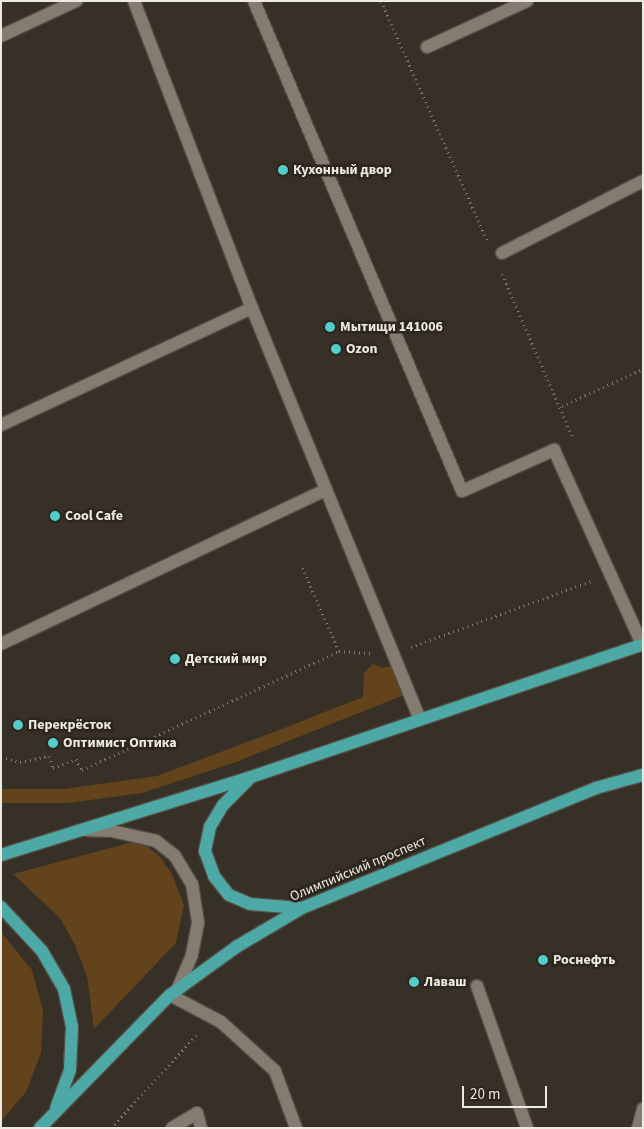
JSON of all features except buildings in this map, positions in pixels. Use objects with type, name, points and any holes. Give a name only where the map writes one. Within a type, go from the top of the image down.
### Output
[{"type":"main road","points":[[1,855],[251,777],[643,644]]},
{"type":"main road","name":"Олимпийский проспект","points":[[40,1128],[174,993],[236,947],[302,908],[596,788],[643,776]]},
{"type":"main road","points":[[251,777],[223,805],[210,827],[206,851],[214,876],[229,894],[250,904],[302,908]]},
{"type":"main road","name":"Олимпийский проспект","points":[[1,907],[42,951],[64,989],[72,1027],[70,1070],[54,1113]]},
{"type":"lane","points":[[1,36],[76,1]]},
{"type":"lane","points":[[134,1],[252,308],[420,719]]},
{"type":"lane","points":[[254,1],[462,492],[554,450],[609,574],[643,644]]},
{"type":"lane","points":[[427,47],[527,1]]},
{"type":"lane","points":[[497,255],[643,181]]},
{"type":"lane","points":[[1,425],[252,308]]},
{"type":"lane","points":[[1,644],[326,490]]},
{"type":"lane","points":[[85,830],[156,841],[175,856],[192,884],[198,923],[192,955],[174,993],[248,1042],[276,1071],[296,1128]]},
{"type":"lane","points":[[477,986],[527,1128]]},
{"type":"lane","points":[[638,1128],[643,1108]]},
{"type":"lane","points":[[172,1128],[197,1113],[201,1128]]},
{"type":"path","points":[[380,1],[497,255],[562,406],[643,369]]},
{"type":"path","points":[[301,564],[340,651]]},
{"type":"path","points":[[1,757],[20,762],[49,756],[53,768],[76,759],[82,770],[340,651],[394,654],[609,574]]},
{"type":"path","points":[[111,1128],[212,1018]]},
{"type":"shaded area","points":[[373,664],[382,668],[396,665],[404,695],[236,762],[142,793],[68,803],[1,803],[1,789],[64,789],[157,776],[363,697],[364,673]]},
{"type":"shaded area","points":[[129,843],[145,845],[159,856],[172,874],[184,905],[176,943],[94,1029],[87,976],[75,945],[60,918],[13,874]]},
{"type":"shaded area","points":[[1,932],[32,970],[43,1011],[41,1053],[26,1092],[1,1121]]},
{"type":"place","name":"Кухонный двор","points":[[283,170]]},
{"type":"place","name":"Мытищи 141006","points":[[330,327]]},
{"type":"place","name":"Ozon","points":[[336,349]]},
{"type":"place","name":"Cool Cafe","points":[[55,516]]},
{"type":"place","name":"Детский мир","points":[[175,659]]},
{"type":"place","name":"Перекрёсток","points":[[18,725]]},
{"type":"place","name":"Оптимист Оптика","points":[[53,743]]},
{"type":"place","name":"Роснефть","points":[[543,960]]},
{"type":"place","name":"Лаваш","points":[[414,982]]}]
